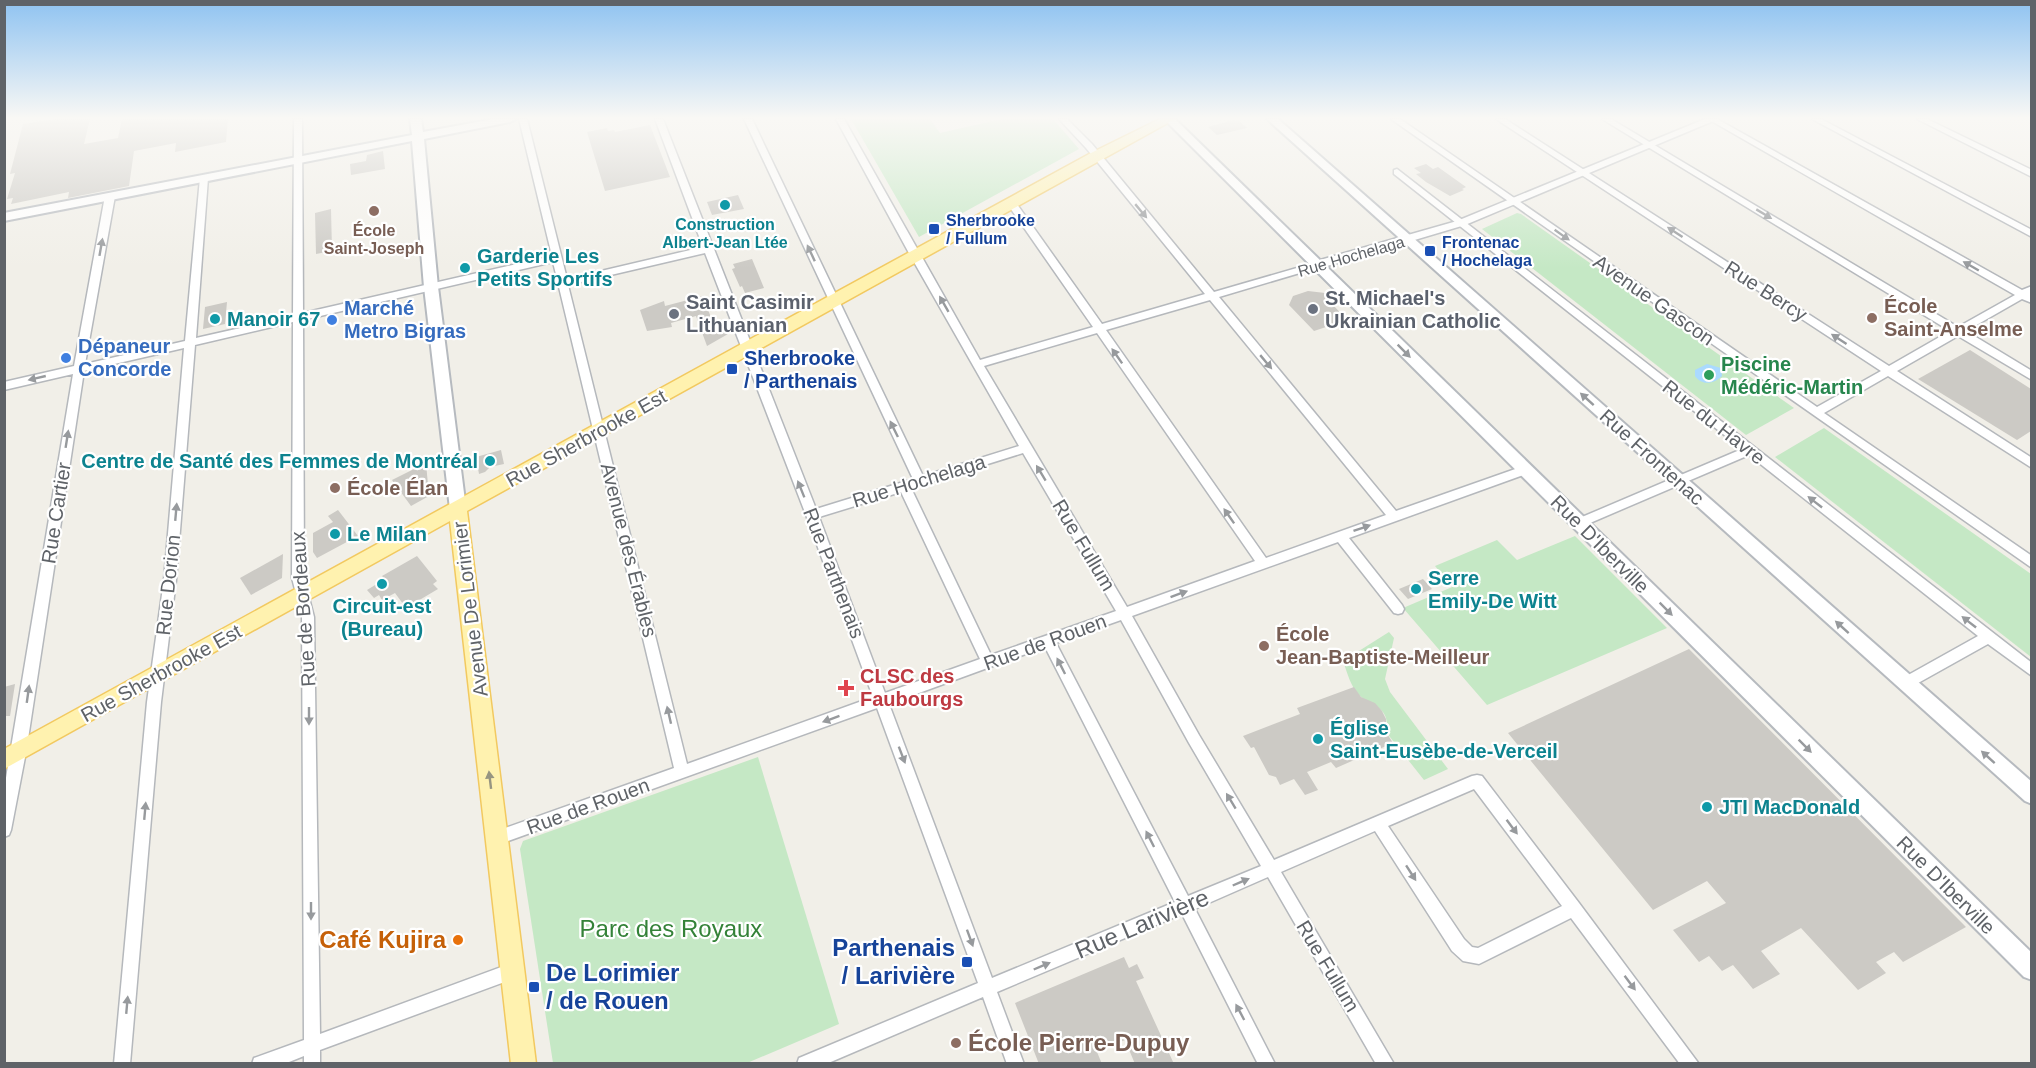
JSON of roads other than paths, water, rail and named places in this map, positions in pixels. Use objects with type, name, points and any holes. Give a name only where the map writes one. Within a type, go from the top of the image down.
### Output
[{"type":"main road","points":[[4,217],[250,169]]},
{"type":"main road","name":"Avenue De Lorimier","points":[[421,169],[431,287],[524,1064]]},
{"type":"main road","name":"Rue Sherbrooke Est","points":[[12,756],[1072,169]]},
{"type":"main road","name":"Rue D'Iberville","points":[[1220,169],[2031,969]]},
{"type":"main road","name":"Rue Frontenac","points":[[1329,169],[2031,795]]},
{"type":"street","name":"Rue de Bordeaux","points":[[299,169],[298,567],[308,617],[312,1064]]},
{"type":"street","name":"Avenue des Érables","points":[[535,169],[682,772]]},
{"type":"street","name":"Rue Parthenais","points":[[678,169],[812,515],[1016,1064]]},
{"type":"street","points":[[772,169],[920,481]]},
{"type":"street","name":"Rue Fullum","points":[[868,169],[1026,448],[1386,1064]]},
{"type":"street","points":[[1107,169],[1394,517]]},
{"type":"street","name":"Avenue Gascon","points":[[1467,169],[2031,563]]},
{"type":"street","name":"Rue Bercy","points":[[1578,169],[2031,464]]},
{"type":"street","name":"Rue Hochelaga","points":[[978,364],[1461,223],[1594,169]]},
{"type":"street","points":[[1689,169],[2031,376]]},
{"type":"street","points":[[1800,169],[2031,300]]},
{"type":"street","points":[[1910,169],[2031,234]]},
{"type":"street","name":"Rue du Havre","points":[[1397,172],[2031,671]]},
{"type":"street","name":"Rue Dorion","points":[[122,1064],[154,702],[170,580],[204,178]]},
{"type":"street","name":"Rue Cartier","points":[[4,830],[12,756],[110,196]]},
{"type":"street","points":[[1011,202],[1263,563]]},
{"type":"street","points":[[563,283],[708,249]]},
{"type":"street","points":[[4,386],[557,258]]},
{"type":"street","points":[[1817,412],[2031,289]]},
{"type":"street","name":"Rue Hochelaga","points":[[812,515],[1026,448]]},
{"type":"street","points":[[1580,524],[1750,450]]},
{"type":"street","name":"Rue de Rouen","points":[[497,838],[1525,470]]},
{"type":"street","points":[[904,486],[988,663]]},
{"type":"street","points":[[1340,536],[1398,609]]},
{"type":"street","points":[[1906,683],[1988,637]]},
{"type":"street","points":[[1048,642],[1267,1064]]},
{"type":"street","name":"Rue Larivière","points":[[805,1064],[1477,781],[1574,908]]},
{"type":"street","points":[[1379,824],[1458,945],[1469,955],[1479,956],[1574,908],[1691,1064]]},
{"type":"street","points":[[260,1064],[512,971]]},
{"type":"water","name":"Piscine Médéric-Martin","points":[[1707,364],[1721,368],[1722,376],[1708,383],[1698,379],[1695,376],[1695,370]]},
{"type":"place","name":"Construction Albert-Jean Ltée","points":[[725,205]]},
{"type":"place","name":"École Saint-Joseph","points":[[374,211]]},
{"type":"place","name":"Sherbrooke / Fullum","points":[[934,229]]},
{"type":"place","name":"Frontenac / Hochelaga","points":[[1430,251]]},
{"type":"place","name":"Garderie Les Petits Sportifs","points":[[465,268]]},
{"type":"place","name":"St. Michael's Ukrainian Catholic","points":[[1313,309]]},
{"type":"place","name":"Saint Casimir Lithuanian","points":[[674,314]]},
{"type":"place","name":"École Saint-Anselme","points":[[1872,318]]},
{"type":"place","name":"Manoir 67","points":[[215,319]]},
{"type":"place","name":"Marché Metro Bigras","points":[[332,320]]},
{"type":"place","name":"Dépaneur Concorde","points":[[66,358]]},
{"type":"place","name":"Sherbrooke / Parthenais","points":[[732,369]]},
{"type":"place","name":"Piscine Médéric-Martin","points":[[1709,375]]},
{"type":"place","name":"Centre de Santé des Femmes de Montréal","points":[[490,461]]},
{"type":"place","name":"École Élan","points":[[335,488]]},
{"type":"place","name":"Le Milan","points":[[335,534]]},
{"type":"place","name":"Circuit-est (Bureau)","points":[[382,584]]},
{"type":"place","name":"Serre Emily-De Witt","points":[[1416,589]]},
{"type":"place","name":"École Jean-Baptiste-Meilleur","points":[[1264,646]]},
{"type":"place","name":"CLSC des Faubourgs","points":[[846,688]]},
{"type":"place","name":"Église Saint-Eusèbe-de-Verceil","points":[[1318,739]]},
{"type":"place","name":"JTI MacDonald","points":[[1707,807]]},
{"type":"place","name":"Café Kujira","points":[[458,940]]},
{"type":"place","name":"Parthenais / Larivière","points":[[967,962]]},
{"type":"place","name":"De Lorimier / de Rouen","points":[[534,987]]},
{"type":"place","name":"École Pierre-Dupuy","points":[[956,1043]]},
{"type":"park label","name":"Parc des Royaux","points":[[671,929]]}]
